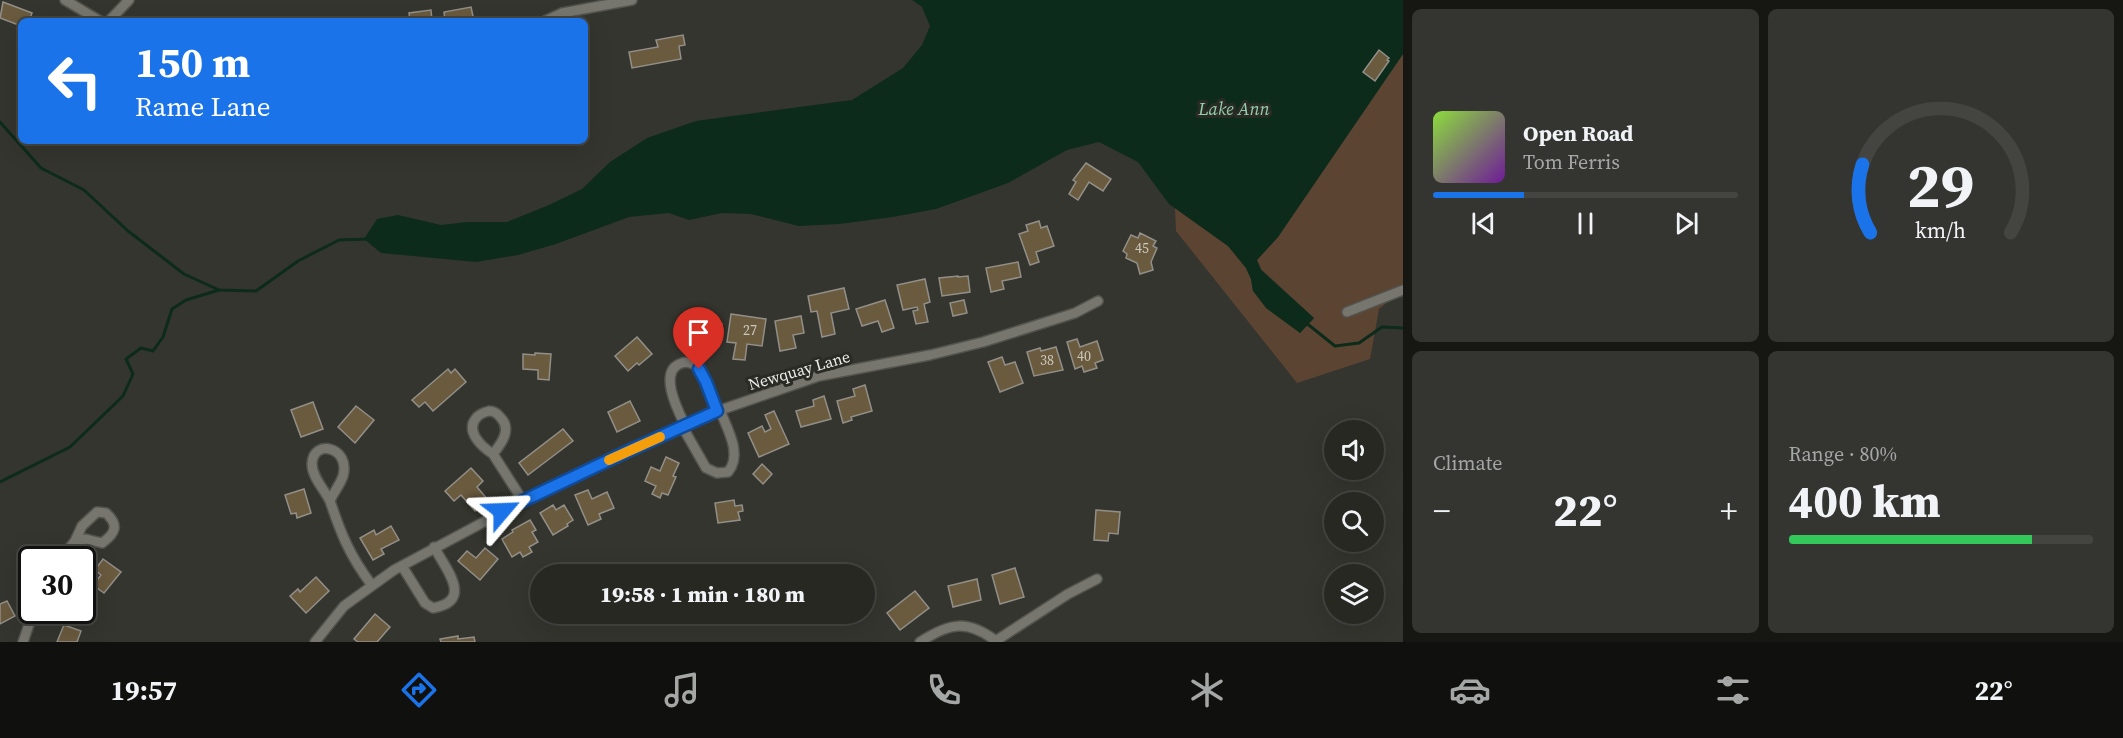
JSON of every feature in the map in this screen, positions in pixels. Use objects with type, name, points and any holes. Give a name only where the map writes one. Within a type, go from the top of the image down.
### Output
[{"type":"street","points":[[65,0],[95,18]]},
{"type":"street","points":[[112,18],[129,0]]},
{"type":"street","points":[[551,18],[562,13],[632,0]]},
{"type":"street","points":[[1347,312],[1403,290]]},
{"type":"street","name":"Newquay Lane","points":[[315,642],[344,606],[371,585],[434,547],[523,501],[683,426],[718,411],[819,376],[930,355],[983,342],[1075,313],[1098,302]]},
{"type":"street","points":[[680,363],[690,363],[699,369],[718,411],[736,454],[728,472],[717,473],[706,468],[683,426],[669,381],[672,370],[680,363]]},
{"type":"street","points":[[493,454],[506,433],[505,422],[491,411],[475,419],[472,429],[482,447],[493,454],[523,501]]},
{"type":"street","points":[[330,501],[342,478],[344,468],[342,458],[336,450],[328,448],[314,455],[312,463],[314,474],[330,501],[342,537],[361,572],[371,585]]},
{"type":"street","points":[[71,546],[75,541]]},
{"type":"street","points":[[402,566],[425,603],[433,608],[444,606],[451,601],[455,593],[454,582],[434,547]]},
{"type":"street","points":[[920,642],[938,630],[962,624],[983,630],[995,641],[1068,594],[1097,579]]},
{"type":"street","points":[[23,642],[29,624]]},
{"type":"shaded area","points":[[1403,54],[1403,289],[1379,309],[1370,359],[1297,383],[1176,231],[1175,208],[1228,246],[1246,268],[1253,291],[1300,333],[1314,318],[1261,269],[1257,260],[1278,237]]},
{"type":"water","name":"Lake Ann","points":[[912,0],[1403,0],[1403,54],[1278,237],[1257,260],[1261,270],[1314,318],[1300,333],[1266,308],[1253,291],[1246,268],[1228,246],[1169,204],[1138,162],[1099,142],[1067,150],[1008,183],[936,209],[893,217],[839,224],[799,226],[751,214],[722,213],[689,220],[669,213],[629,217],[556,244],[518,255],[476,262],[381,253],[364,239],[377,219],[398,215],[441,225],[467,222],[507,222],[582,189],[610,162],[647,138],[696,121],[852,100],[903,68],[922,45],[930,26],[922,7]]},
{"type":"building","points":[[3,2],[32,13],[30,18],[18,18],[18,25],[0,18]]},
{"type":"building","points":[[471,7],[473,18],[445,18],[444,12]]},
{"type":"building","points":[[431,10],[432,18],[410,18],[409,13]]},
{"type":"building","points":[[683,35],[685,45],[679,46],[681,59],[632,68],[629,52],[658,47],[656,40]]},
{"type":"building","points":[[1379,50],[1389,58],[1387,60],[1389,61],[1375,81],[1363,72]]},
{"type":"building","points":[[1086,163],[1111,179],[1103,191],[1089,182],[1078,200],[1069,194],[1076,182],[1073,180]]},
{"type":"building","points":[[1039,221],[1041,228],[1047,226],[1054,246],[1036,252],[1039,262],[1030,265],[1019,234],[1028,231],[1026,225]]},
{"type":"building","points":[[1140,233],[1156,241],[1153,246],[1157,248],[1151,262],[1153,270],[1140,274],[1137,263],[1126,258],[1127,254],[1123,251],[1131,235],[1138,238]]},
{"type":"building","points":[[1018,262],[1021,277],[1002,281],[1004,289],[991,292],[986,268]]},
{"type":"building","points":[[968,276],[970,292],[942,296],[939,278]]},
{"type":"building","points":[[925,279],[930,302],[924,304],[928,322],[916,324],[913,311],[918,310],[917,307],[903,310],[897,285]]},
{"type":"building","points":[[844,288],[849,309],[831,313],[835,334],[822,337],[817,311],[811,312],[808,296]]},
{"type":"building","points":[[885,300],[894,328],[882,332],[878,321],[862,326],[856,309]]},
{"type":"building","points":[[964,300],[967,313],[953,316],[950,303]]},
{"type":"building","points":[[691,313],[722,324],[716,342],[685,331]]},
{"type":"building","points":[[731,314],[766,319],[762,346],[747,344],[745,360],[733,359],[736,343],[727,342]]},
{"type":"building","points":[[801,316],[804,333],[793,335],[796,348],[780,351],[775,321]]},
{"type":"building","points":[[637,337],[652,354],[628,371],[615,356]]},
{"type":"building","points":[[1077,339],[1080,347],[1097,341],[1103,360],[1095,363],[1097,368],[1084,372],[1082,366],[1075,369],[1067,342]]},
{"type":"building","points":[[1056,347],[1063,370],[1034,376],[1027,352]]},
{"type":"building","points":[[535,353],[551,354],[549,380],[538,379],[538,370],[523,369],[523,354],[535,355]]},
{"type":"building","points":[[1002,357],[1005,365],[1015,362],[1023,383],[1000,392],[988,362]]},
{"type":"building","points":[[448,369],[451,373],[455,369],[466,382],[433,411],[425,402],[419,407],[412,400]]},
{"type":"building","points":[[865,385],[872,411],[851,417],[852,420],[843,423],[837,401],[855,396],[853,389]]},
{"type":"building","points":[[824,396],[831,419],[801,427],[796,411],[814,406],[813,400]]},
{"type":"building","points":[[630,401],[640,421],[617,432],[608,412]]},
{"type":"building","points":[[313,402],[323,429],[301,437],[291,410]]},
{"type":"building","points":[[356,406],[374,420],[355,443],[338,427]]},
{"type":"building","points":[[774,411],[789,444],[759,457],[748,433],[762,426],[765,432],[771,429],[765,415]]},
{"type":"building","points":[[563,429],[573,441],[528,475],[519,463]]},
{"type":"building","points":[[666,457],[679,463],[668,495],[662,493],[660,498],[652,494],[656,486],[645,481],[651,467],[660,471]]},
{"type":"building","points":[[762,464],[772,474],[763,484],[753,474]]},
{"type":"building","points":[[471,468],[483,481],[477,487],[488,500],[475,511],[461,495],[454,501],[445,491]]},
{"type":"building","points":[[304,489],[311,513],[297,518],[296,513],[291,514],[285,495]]},
{"type":"building","points":[[588,490],[592,499],[607,492],[614,508],[599,514],[601,519],[588,525],[575,495]]},
{"type":"building","points":[[734,500],[735,506],[742,505],[743,511],[738,512],[740,520],[718,523],[715,503]]},
{"type":"building","points":[[553,505],[556,510],[564,505],[573,520],[553,535],[540,513]]},
{"type":"building","points":[[1096,510],[1120,512],[1118,534],[1109,533],[1108,541],[1094,540]]},
{"type":"building","points":[[530,520],[536,530],[532,532],[538,542],[529,547],[532,552],[523,557],[520,552],[512,557],[502,539],[513,532],[512,530]]},
{"type":"building","points":[[391,526],[399,540],[381,549],[384,554],[373,560],[360,538],[374,530],[376,535]]},
{"type":"building","points":[[485,548],[498,559],[480,580],[458,561],[467,551],[476,558]]},
{"type":"building","points":[[103,559],[121,572],[104,593],[96,587],[96,581],[101,575],[96,569]]},
{"type":"building","points":[[1015,568],[1024,597],[1000,604],[992,575]]},
{"type":"building","points":[[316,577],[329,591],[306,613],[290,596],[298,589],[300,592]]},
{"type":"building","points":[[977,579],[981,600],[953,607],[948,586]]},
{"type":"building","points":[[915,591],[929,608],[900,630],[887,613]]},
{"type":"building","points":[[7,601],[15,616],[0,624],[0,604]]},
{"type":"building","points":[[375,614],[390,627],[377,642],[358,642],[354,639]]},
{"type":"building","points":[[64,625],[81,631],[77,642],[57,642]]},
{"type":"building","points":[[458,636],[458,639],[474,637],[475,642],[441,642],[440,639]]},
{"type":"waterway","points":[[0,122],[18,142]]},
{"type":"waterway","points":[[20,144],[41,168],[84,190],[128,231],[184,274],[219,290],[256,291],[298,261],[339,240],[368,239]]},
{"type":"waterway","points":[[0,482],[70,447],[123,396],[133,374],[126,359],[141,348],[153,351],[163,337],[172,309],[186,300],[219,290]]},
{"type":"waterway","points":[[1305,322],[1335,346],[1359,343],[1382,327],[1403,328]]},
{"type":"slow traffic","points":[[609,460],[660,437]]},
{"type":"route","points":[[502,511],[717,411],[699,369]]}]
